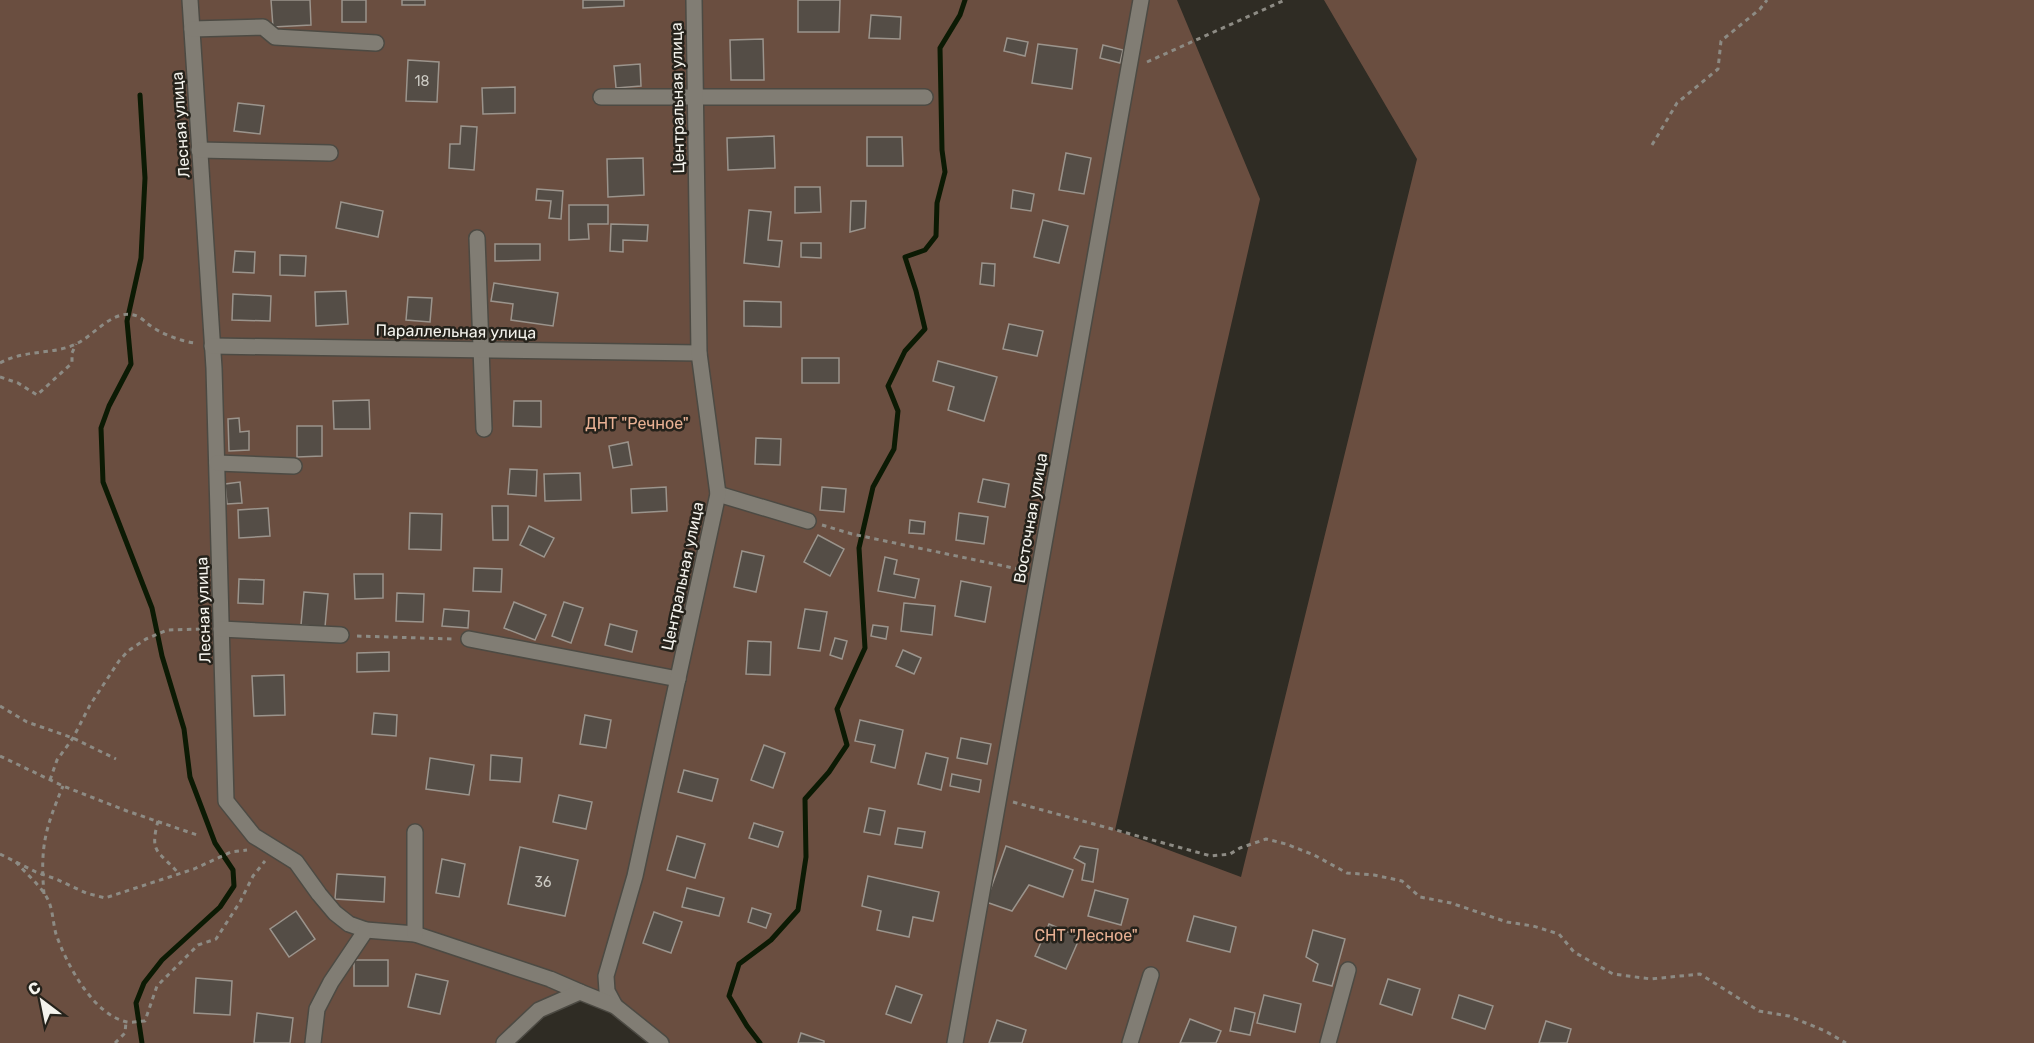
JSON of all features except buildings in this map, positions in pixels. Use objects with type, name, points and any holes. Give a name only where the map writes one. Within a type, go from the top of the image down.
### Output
[{"type":"street","name":"Лесная улица","points":[[190,0],[212,346],[226,801],[254,836],[296,862],[319,894],[336,913],[350,924],[366,930],[415,934],[550,979],[615,1006],[661,1043]]},
{"type":"street","name":"Центральная улица","points":[[615,1006],[607,991],[606,976],[635,876],[718,494],[699,353],[694,0]]},
{"type":"street","name":"Восточная улица","points":[[955,1043],[1141,0]]},
{"type":"street","points":[[192,29],[262,27],[275,37],[376,43]]},
{"type":"street","points":[[601,97],[695,99],[925,97]]},
{"type":"street","points":[[200,150],[330,153]]},
{"type":"street","points":[[477,238],[483,429]]},
{"type":"street","name":"Параллельная улица","points":[[212,346],[699,353]]},
{"type":"street","points":[[217,463],[294,466]]},
{"type":"street","points":[[718,494],[808,521]]},
{"type":"street","points":[[221,629],[341,635]]},
{"type":"street","points":[[469,639],[678,679]]},
{"type":"street","points":[[415,832],[415,934]]},
{"type":"street","points":[[313,1043],[318,1009],[331,982],[366,930]]},
{"type":"street","points":[[1328,1043],[1348,970]]},
{"type":"street","points":[[1130,1043],[1151,975]]},
{"type":"street","points":[[504,1043],[539,1010],[580,992]]},
{"type":"path","points":[[1128,70],[1285,0]]},
{"type":"path","points":[[1652,145],[1677,103],[1718,69],[1721,41],[1760,9],[1767,0]]},
{"type":"path","points":[[0,363],[24,353],[56,350],[76,344],[123,314],[138,316],[159,330],[185,341],[212,346]]},
{"type":"path","points":[[0,377],[18,383],[37,395],[72,363],[72,352],[76,344]]},
{"type":"path","points":[[808,521],[874,539],[1039,573]]},
{"type":"path","points":[[50,780],[57,760],[73,738],[90,705],[128,651],[166,630],[221,629]]},
{"type":"path","points":[[341,635],[469,639]]},
{"type":"path","points":[[0,706],[27,722],[73,738],[116,759]]},
{"type":"path","points":[[0,756],[63,786],[200,836]]},
{"type":"path","points":[[44,894],[44,839],[47,824],[63,786]]},
{"type":"path","points":[[998,798],[1211,856],[1230,854],[1266,838],[1314,855],[1347,873],[1374,875],[1402,881],[1419,897],[1451,903],[1507,922],[1533,926],[1559,934],[1574,952],[1613,974],[1651,979],[1700,974],[1759,1011],[1789,1016],[1826,1031],[1846,1043]]},
{"type":"path","points":[[158,821],[153,839],[155,850],[179,874]]},
{"type":"path","points":[[0,854],[86,893],[105,898],[179,874],[231,852],[272,846]]},
{"type":"path","points":[[16,862],[49,902],[58,938],[71,971],[102,1009],[126,1022],[134,1022],[146,1021],[157,986],[198,945],[216,939],[272,846]]},
{"type":"path","points":[[115,1043],[125,1033],[126,1022]]},
{"type":"green space","points":[[0,0],[1177,0],[1260,199],[1115,830],[1241,877],[1417,159],[1324,0],[2034,0],[2034,1043],[661,1043],[585,994],[539,1010],[504,1043],[0,1043]]},
{"type":"waterway","points":[[760,1043],[729,996],[739,964],[771,940],[798,910],[806,857],[805,799],[829,772],[847,745],[837,709],[865,648],[859,548],[873,487],[894,449],[898,411],[888,386],[905,351],[925,329],[905,257],[925,250],[936,236],[937,203],[945,172],[942,150],[940,48],[960,15],[965,0]]},
{"type":"waterway","points":[[140,95],[145,178],[141,258],[127,321],[131,364],[109,406],[101,428],[103,482],[152,608],[162,656],[184,729],[190,777],[215,843],[233,870],[234,886],[220,907],[162,960],[144,983],[136,1003],[142,1043]]},
{"type":"park label","name":"ДНТ \"Речное\"","points":[[637,423]]},
{"type":"park label","name":"СНТ \"Лесное\"","points":[[1086,935]]}]
